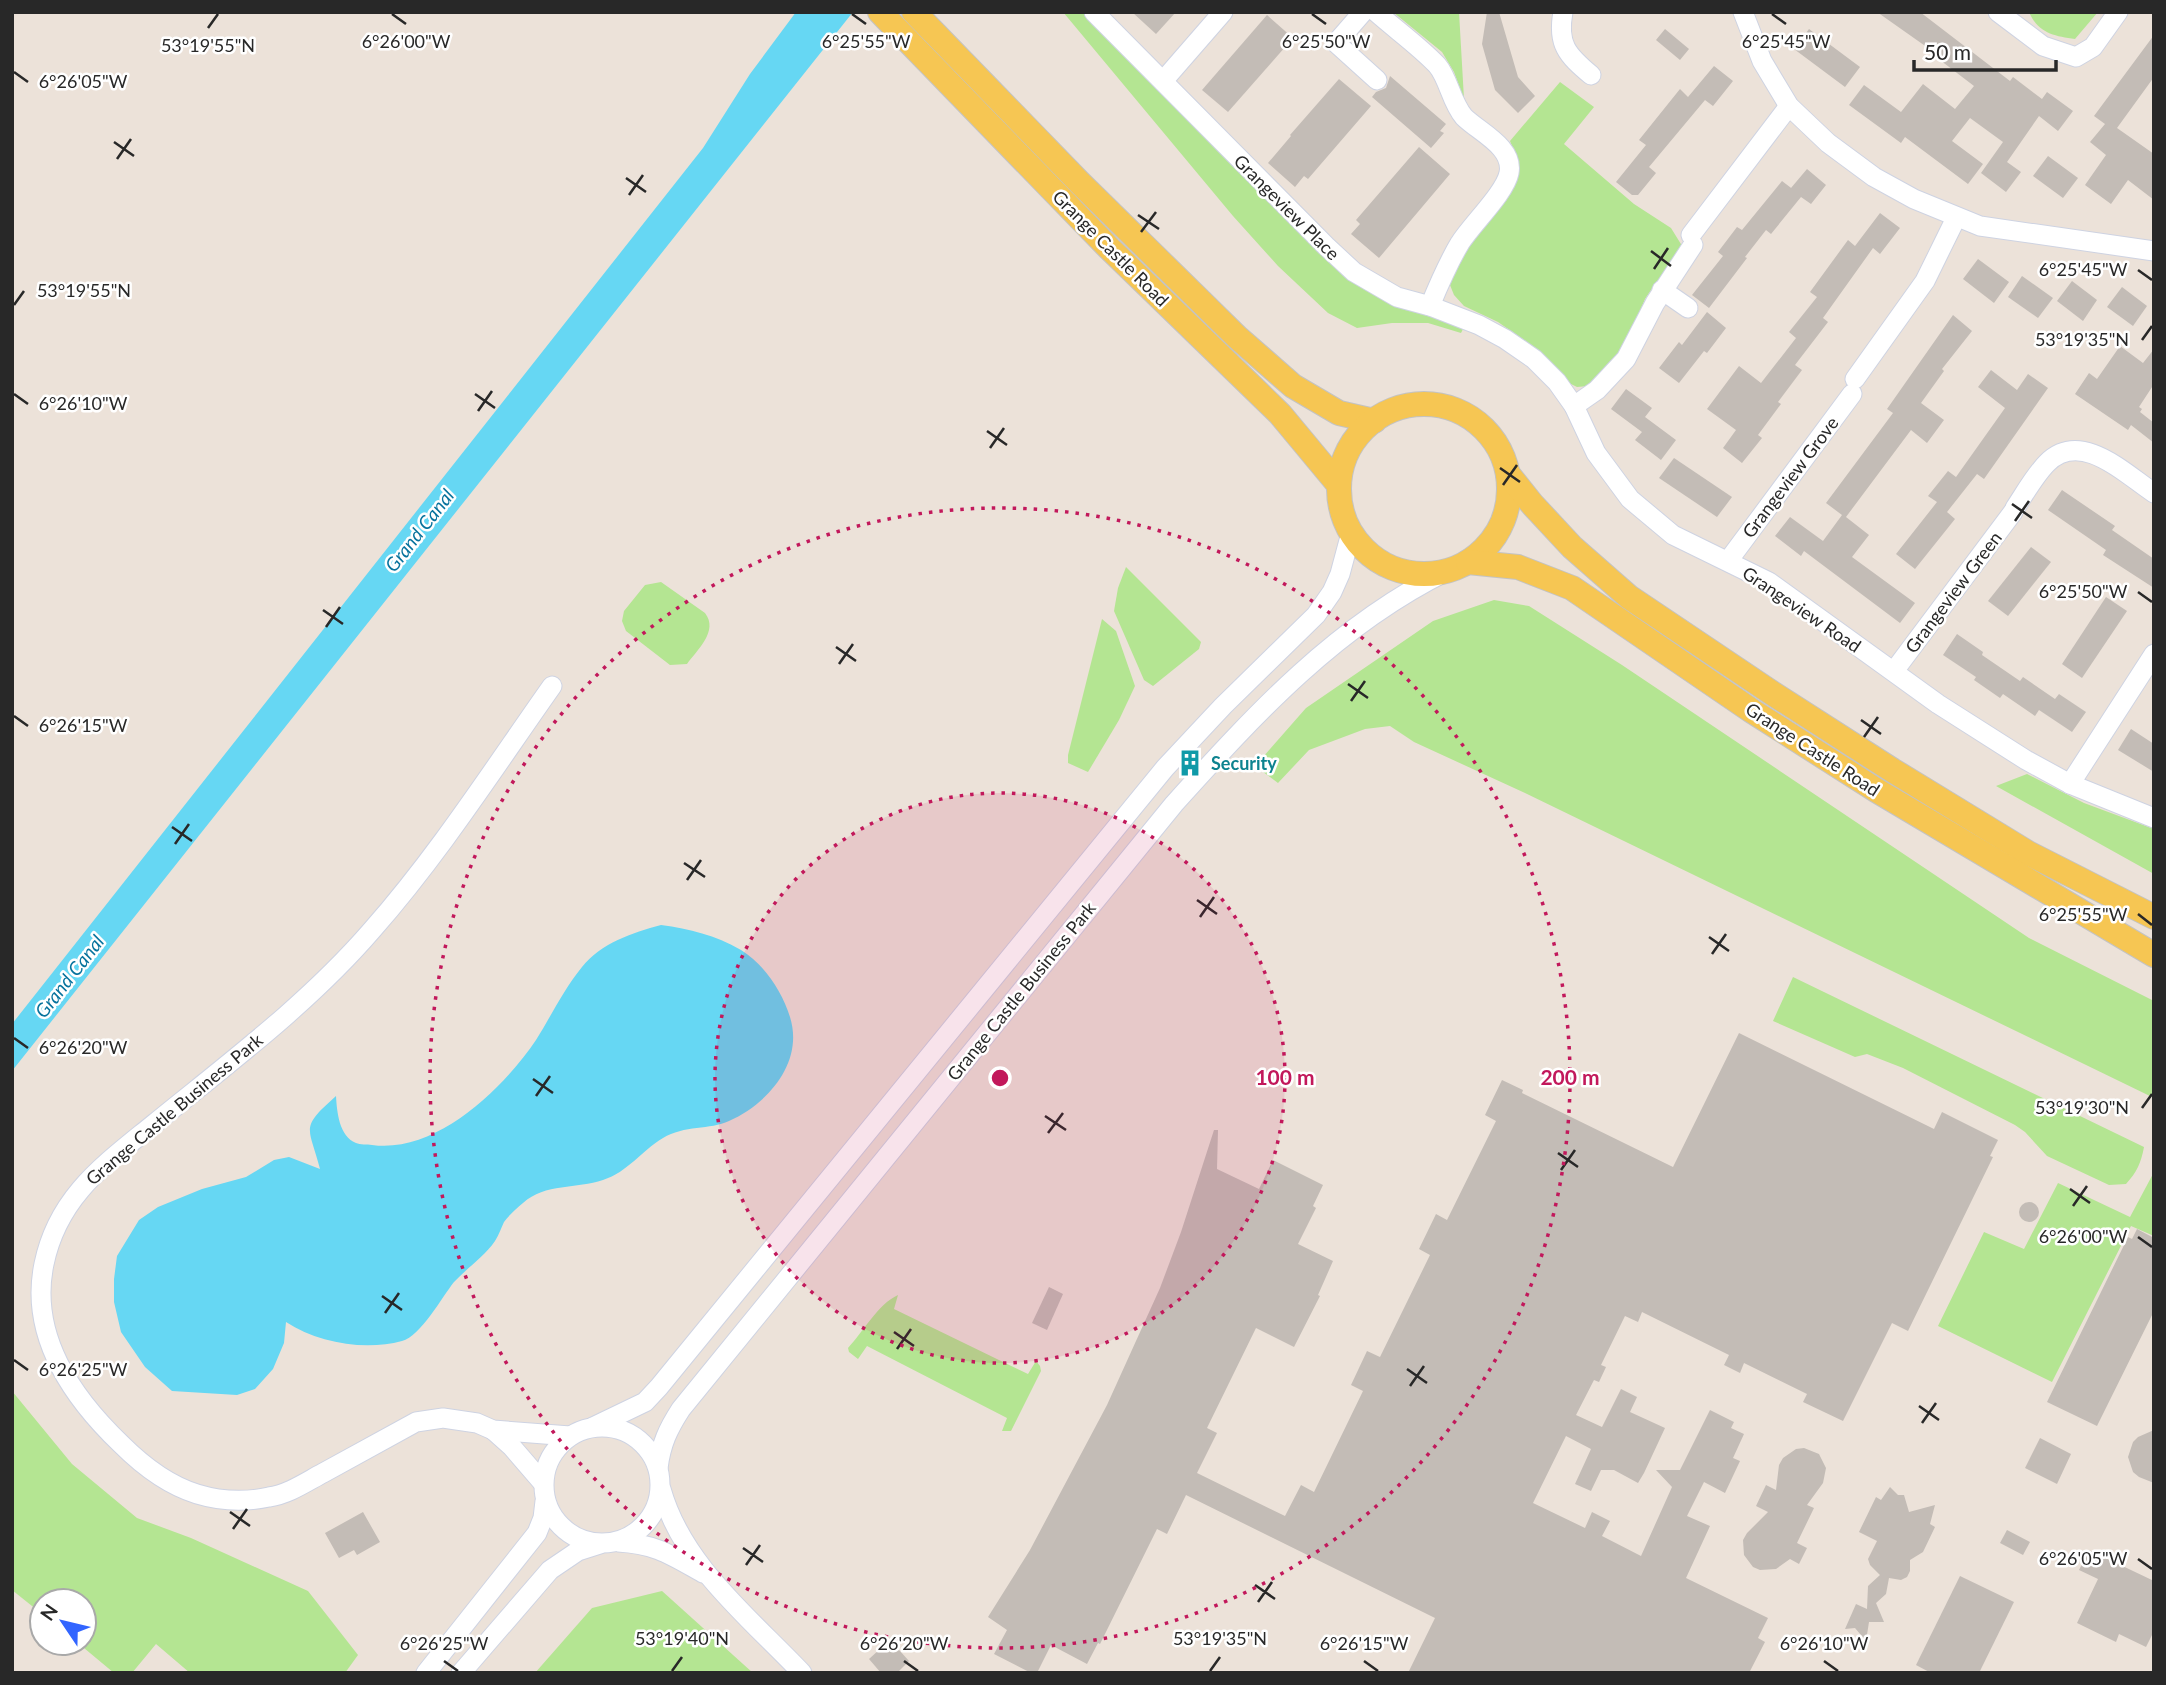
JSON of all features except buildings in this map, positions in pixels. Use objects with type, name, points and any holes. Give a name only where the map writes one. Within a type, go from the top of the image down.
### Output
[{"type":"main road","name":"Grange Castle Road","points":[[880,12],[1109,248],[1280,414],[1339,485]]},
{"type":"main road","name":"Grange Castle Road","points":[[918,16],[1080,183],[1237,337],[1293,386],[1339,412],[1374,421]]},
{"type":"main road","name":"Grange Castle Road","points":[[2154,917],[2028,853],[1772,693],[1629,597],[1572,547],[1532,505],[1508,474],[1499,447],[1490,434],[1465,414],[1449,407],[1419,404],[1393,409],[1374,421],[1356,439],[1339,485],[1341,508],[1351,533],[1363,549],[1376,559],[1398,570],[1418,574],[1457,566],[1518,567],[1572,589],[1752,711],[1865,783],[2154,955]]},
{"type":"main road","name":"Grange Castle Road","points":[[1457,566],[1485,548],[1498,531],[1507,507],[1508,474]]},
{"type":"street","name":"Grangeview Place","points":[[1094,12],[1317,238],[1354,272],[1397,297],[1468,320]]},
{"type":"street","points":[[1363,12],[1336,43],[1377,80]]},
{"type":"street","points":[[1376,12],[1438,67],[1453,100],[1464,116],[1502,149],[1509,161],[1509,173],[1502,187],[1461,242],[1446,267],[1430,306]]},
{"type":"street","points":[[1563,12],[1561,40],[1577,63],[1591,75]]},
{"type":"street","points":[[1743,12],[1762,61],[1789,106],[1828,143],[1874,177],[1914,200],[1980,226],[2154,251]]},
{"type":"street","points":[[1998,12],[2043,46],[2076,57],[2093,47],[2118,12]]},
{"type":"street","points":[[1163,81],[1217,14]]},
{"type":"street","points":[[1574,406],[1597,390],[1626,359],[1692,240],[1789,106]]},
{"type":"street","name":"Grangeview Grove","points":[[1728,561],[1854,386],[1925,281],[1956,218]]},
{"type":"street","points":[[1662,290],[1688,308]]},
{"type":"street","name":"Grangeview Road","points":[[1468,320],[1505,339],[1534,359],[1557,382],[1574,406],[1596,453],[1630,499],[1673,536],[1769,582],[1982,734],[2070,784],[2154,818]]},
{"type":"street","name":"Grangeview Green","points":[[1894,671],[2048,461],[2067,451],[2081,450],[2098,456],[2154,493]]},
{"type":"street","name":"Grange Castle Business Park","points":[[593,1427],[645,1402],[659,1387],[1165,768],[1223,706],[1316,615],[1332,592],[1351,533]]},
{"type":"street","name":"Grange Castle Business Park","points":[[658,1468],[660,1448],[666,1431],[681,1409],[1174,804],[1255,714],[1311,662],[1381,608],[1418,585],[1457,566]]},
{"type":"street","points":[[2070,784],[2154,654]]},
{"type":"street","name":"Grange Castle Business Park","points":[[544,1492],[512,1447],[493,1430],[477,1423],[431,1418],[415,1422],[294,1489],[271,1497],[224,1500],[174,1485],[143,1463],[106,1430],[79,1400],[61,1370],[43,1319],[43,1269],[50,1241],[60,1218],[74,1195],[93,1175],[281,1019],[371,932],[430,858],[552,686]]},
{"type":"street","points":[[426,1673],[537,1533],[543,1518],[547,1464],[557,1448],[570,1436],[593,1427],[619,1429],[636,1437],[649,1451],[658,1468],[666,1509],[680,1535],[710,1577],[802,1673]]},
{"type":"street","name":"Grange Castle Business Park","points":[[493,1430],[570,1436]]},
{"type":"street","points":[[461,1673],[550,1570],[578,1551],[633,1535],[646,1524],[657,1506],[660,1488]]},
{"type":"street","points":[[544,1492],[554,1519],[569,1534],[586,1542],[643,1543],[660,1548],[710,1577]]},
{"type":"green space","points":[[1063,12],[1082,12],[1314,246],[1464,327],[1461,333],[1428,323],[1392,323],[1357,328],[1328,313],[1278,266],[1233,216]]},
{"type":"green space","points":[[1393,12],[1459,12],[1464,99],[1454,72],[1442,52]]},
{"type":"green space","points":[[2029,12],[2098,12],[2075,39],[2042,29]]},
{"type":"green space","points":[[1560,82],[1594,107],[1564,144],[1634,204],[1671,228],[1684,249],[1645,299],[1629,338],[1613,361],[1588,386],[1577,387],[1567,382],[1524,340],[1498,322],[1464,306],[1454,295],[1450,285],[1515,153],[1510,141]]},
{"type":"green space","points":[[1126,567],[1201,642],[1199,649],[1153,686],[1144,680],[1114,611],[1118,588]]},
{"type":"green space","points":[[661,582],[705,613],[709,620],[705,640],[687,664],[670,665],[626,631],[622,621],[624,611],[645,585]]},
{"type":"green space","points":[[1494,600],[1529,606],[1622,665],[2029,938],[2154,1001],[2154,1098],[1525,793],[1414,742],[1390,726],[1365,729],[1309,750],[1278,783],[1255,766],[1306,708],[1433,621]]},
{"type":"green space","points":[[1102,619],[1116,631],[1135,686],[1119,720],[1088,772],[1068,763],[1068,755]]},
{"type":"green space","points":[[2027,774],[2084,803],[2154,829],[2154,874],[1996,786]]},
{"type":"green space","points":[[1793,977],[2144,1147],[2136,1171],[2126,1184],[2109,1185],[2047,1156],[2015,1125],[1903,1068],[1867,1054],[1855,1057],[1773,1021]]},
{"type":"green space","points":[[2154,1172],[2154,1236],[2131,1226],[2052,1382],[1938,1326],[1984,1232],[2024,1249],[2058,1183],[2130,1217]]},
{"type":"green space","points":[[898,1295],[894,1309],[1028,1374],[1036,1361],[1041,1371],[1011,1431],[1002,1431],[1007,1418],[867,1346],[858,1359],[849,1352],[848,1348],[877,1312]]},
{"type":"green space","points":[[12,1391],[72,1464],[137,1518],[191,1538],[308,1591],[358,1655],[345,1673],[190,1673],[156,1644],[132,1673],[114,1673],[95,1657],[98,1657],[98,1587],[28,1587],[28,1603],[12,1590]]},
{"type":"green space","points":[[662,1591],[753,1673],[535,1673],[592,1608]]},
{"type":"water","name":"Grand Canal","points":[[796,12],[853,12],[12,1071],[12,1024],[703,148],[750,74]]},
{"type":"water","points":[[661,925],[682,928],[722,940],[749,956],[771,979],[790,1017],[793,1034],[787,1065],[770,1092],[744,1113],[729,1121],[688,1129],[663,1138],[627,1167],[603,1180],[551,1189],[532,1197],[506,1219],[491,1247],[454,1282],[424,1324],[409,1338],[388,1344],[357,1345],[327,1340],[286,1322],[284,1343],[273,1369],[255,1389],[237,1395],[172,1391],[145,1367],[121,1332],[114,1302],[117,1256],[139,1220],[158,1207],[202,1189],[246,1177],[274,1160],[289,1157],[320,1169],[310,1129],[316,1115],[336,1096],[342,1129],[350,1140],[358,1144],[396,1145],[443,1129],[486,1097],[522,1059],[569,984],[598,951],[618,940]]},
{"type":"place","name":"Security","points":[[1190,763]]}]
